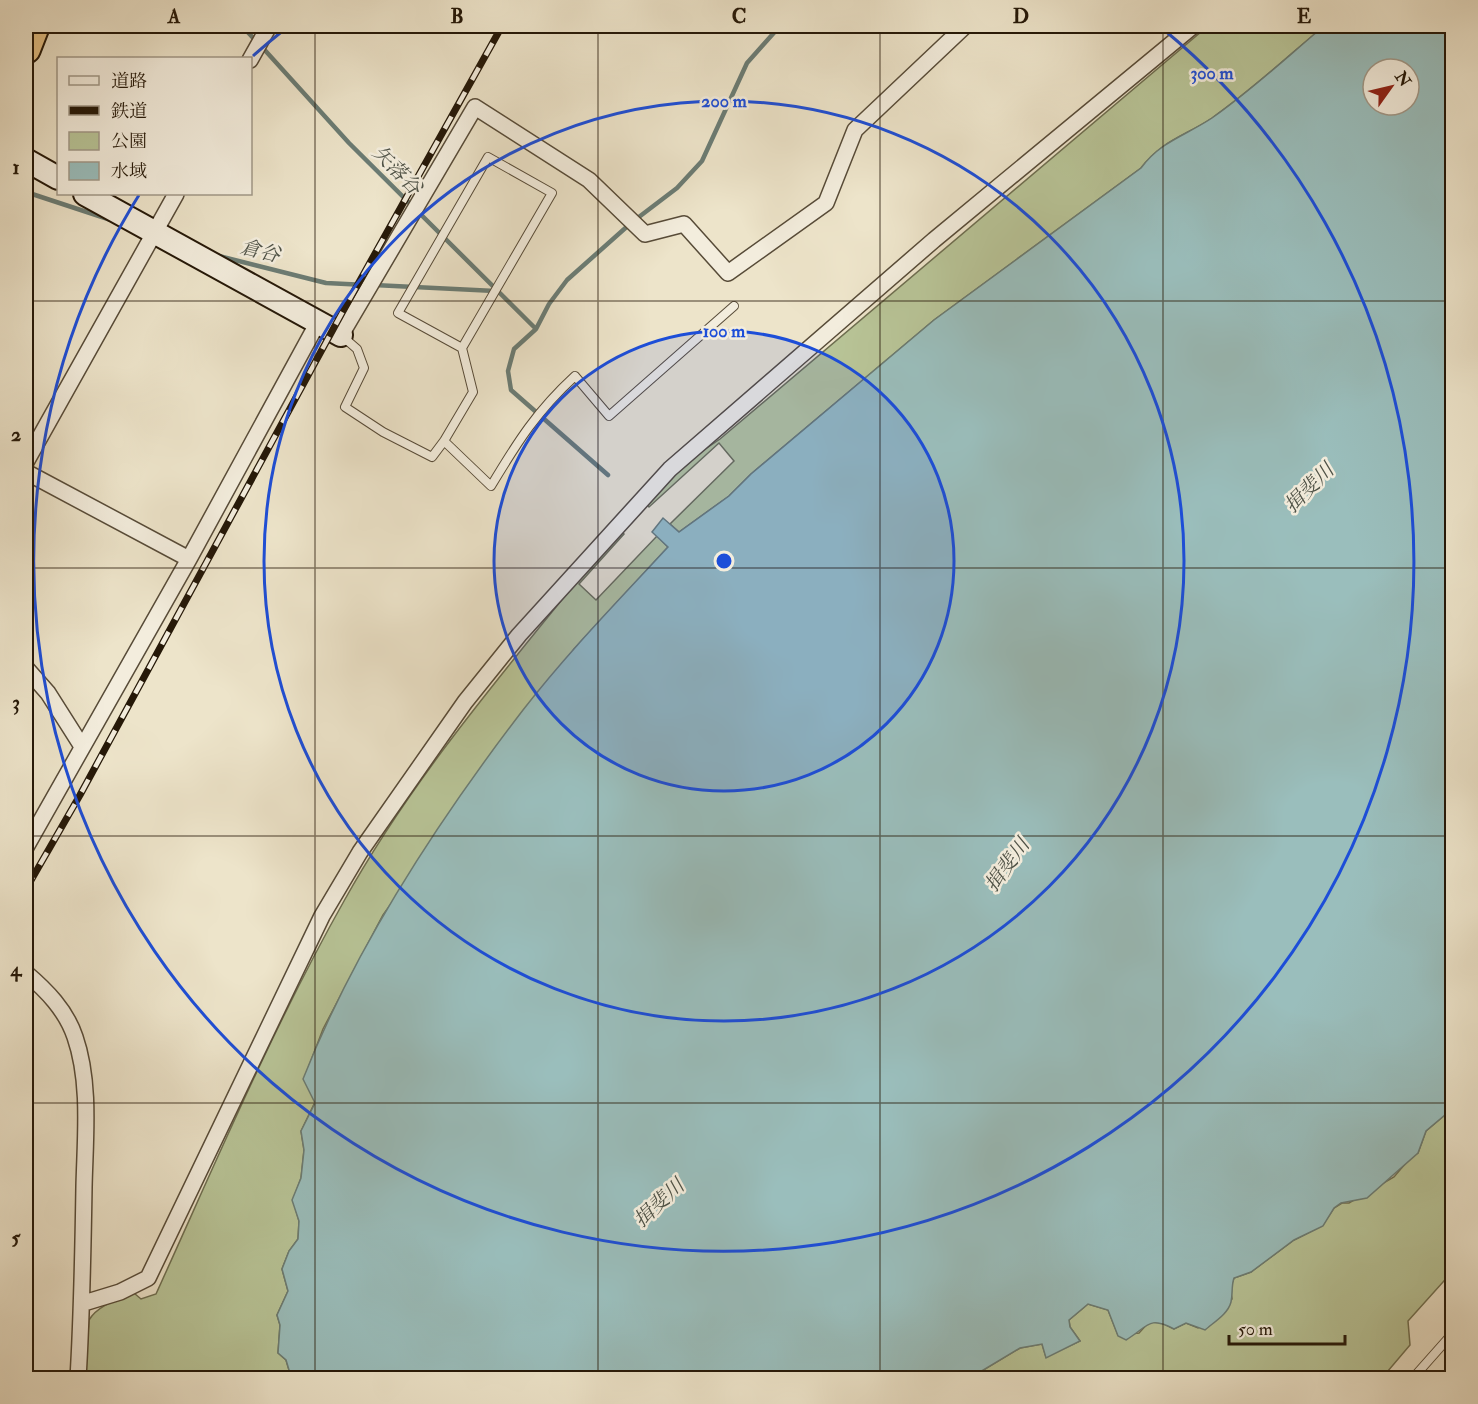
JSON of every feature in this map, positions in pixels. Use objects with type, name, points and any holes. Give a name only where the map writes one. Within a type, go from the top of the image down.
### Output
[{"type":"highway","points":[[26,49],[35,26]]},
{"type":"street","points":[[252,57],[269,26]]},
{"type":"street","points":[[87,195],[341,336],[475,107],[590,180],[645,234],[684,224],[728,273],[826,203],[855,130],[965,26]]},
{"type":"street","points":[[84,1303],[120,1292],[148,1278],[322,916],[360,852],[465,702],[519,636],[623,517],[670,469],[934,240],[1192,26]]},
{"type":"street","points":[[26,160],[57,177]]},
{"type":"street","points":[[26,462],[175,195]]},
{"type":"street","points":[[26,847],[81,745],[189,559],[317,324]]},
{"type":"street","points":[[26,472],[189,559]]},
{"type":"street","points":[[26,668],[48,693],[81,745]]},
{"type":"street","points":[[26,973],[49,993],[65,1016],[75,1036],[82,1070],[85,1123],[84,1303],[78,1378]]},
{"type":"lane","points":[[341,336],[357,349],[364,368],[345,407],[383,432],[432,457],[473,392],[462,348],[552,193],[488,157],[398,313],[462,348]]},
{"type":"lane","points":[[444,441],[491,486],[525,429],[548,401],[575,376],[609,416],[734,306]]},
{"type":"lane","points":[[1413,1378],[1452,1334]]},
{"type":"green space","points":[[1208,26],[1324,26],[1227,107],[1165,145],[1141,168],[934,320],[751,474],[729,496],[679,532],[670,524],[734,461],[719,443],[649,507],[645,502],[698,454],[720,439]]},
{"type":"green space","points":[[619,529],[624,534],[579,584],[596,600],[657,536],[668,547],[574,649],[383,915],[323,1029],[304,1079],[315,1102],[301,1131],[304,1150],[301,1178],[293,1200],[299,1221],[298,1239],[289,1251],[282,1269],[288,1291],[277,1315],[280,1325],[278,1353],[286,1360],[289,1370],[276,1378],[85,1378],[89,1320],[97,1310],[134,1293],[141,1299],[156,1294],[293,997],[373,851],[405,803],[474,710]]},
{"type":"green space","points":[[1452,1109],[1452,1272],[1408,1321],[1410,1345],[1382,1378],[970,1378],[1020,1348],[1042,1344],[1046,1357],[1080,1341],[1070,1327],[1069,1320],[1088,1304],[1108,1310],[1118,1335],[1139,1333],[1149,1322],[1160,1322],[1174,1329],[1186,1323],[1198,1328],[1232,1299],[1230,1289],[1234,1278],[1251,1272],[1294,1240],[1322,1226],[1334,1208],[1342,1203],[1349,1203],[1394,1177],[1411,1157],[1418,1153],[1426,1131]]},
{"type":"water","name":"揖斐川","points":[[1324,26],[1452,26],[1452,1109],[1426,1131],[1418,1153],[1367,1198],[1341,1203],[1334,1208],[1323,1226],[1294,1240],[1251,1272],[1234,1278],[1232,1299],[1227,1310],[1205,1330],[1186,1323],[1174,1329],[1153,1323],[1148,1324],[1126,1340],[1118,1336],[1108,1310],[1088,1304],[1069,1320],[1070,1327],[1080,1341],[1046,1358],[1042,1344],[1020,1348],[970,1378],[276,1378],[289,1370],[286,1360],[278,1353],[280,1325],[277,1315],[288,1291],[282,1269],[289,1251],[298,1239],[299,1221],[292,1200],[301,1178],[304,1150],[301,1131],[315,1103],[303,1079],[324,1030],[347,981],[400,887],[460,796],[540,689],[668,547],[652,532],[663,518],[679,532],[729,496],[751,474],[934,320],[1141,168],[1165,145],[1212,118]]},
{"type":"waterway","name":"矢落谷","points":[[242,26],[256,41]]},
{"type":"waterway","points":[[608,475],[511,390],[508,371],[514,349],[536,329],[549,304],[567,280],[631,223],[677,188],[702,161],[747,63],[780,26]]},
{"type":"waterway","name":"矢落谷","points":[[262,47],[349,143],[536,329]]},
{"type":"waterway","name":"倉谷","points":[[26,192],[111,220]]},
{"type":"waterway","name":"倉谷","points":[[219,256],[326,283],[366,285]]},
{"type":"waterway","name":"倉谷","points":[[374,285],[495,291]]},
{"type":"railway","points":[[26,889],[80,795],[343,311],[502,26]]}]
